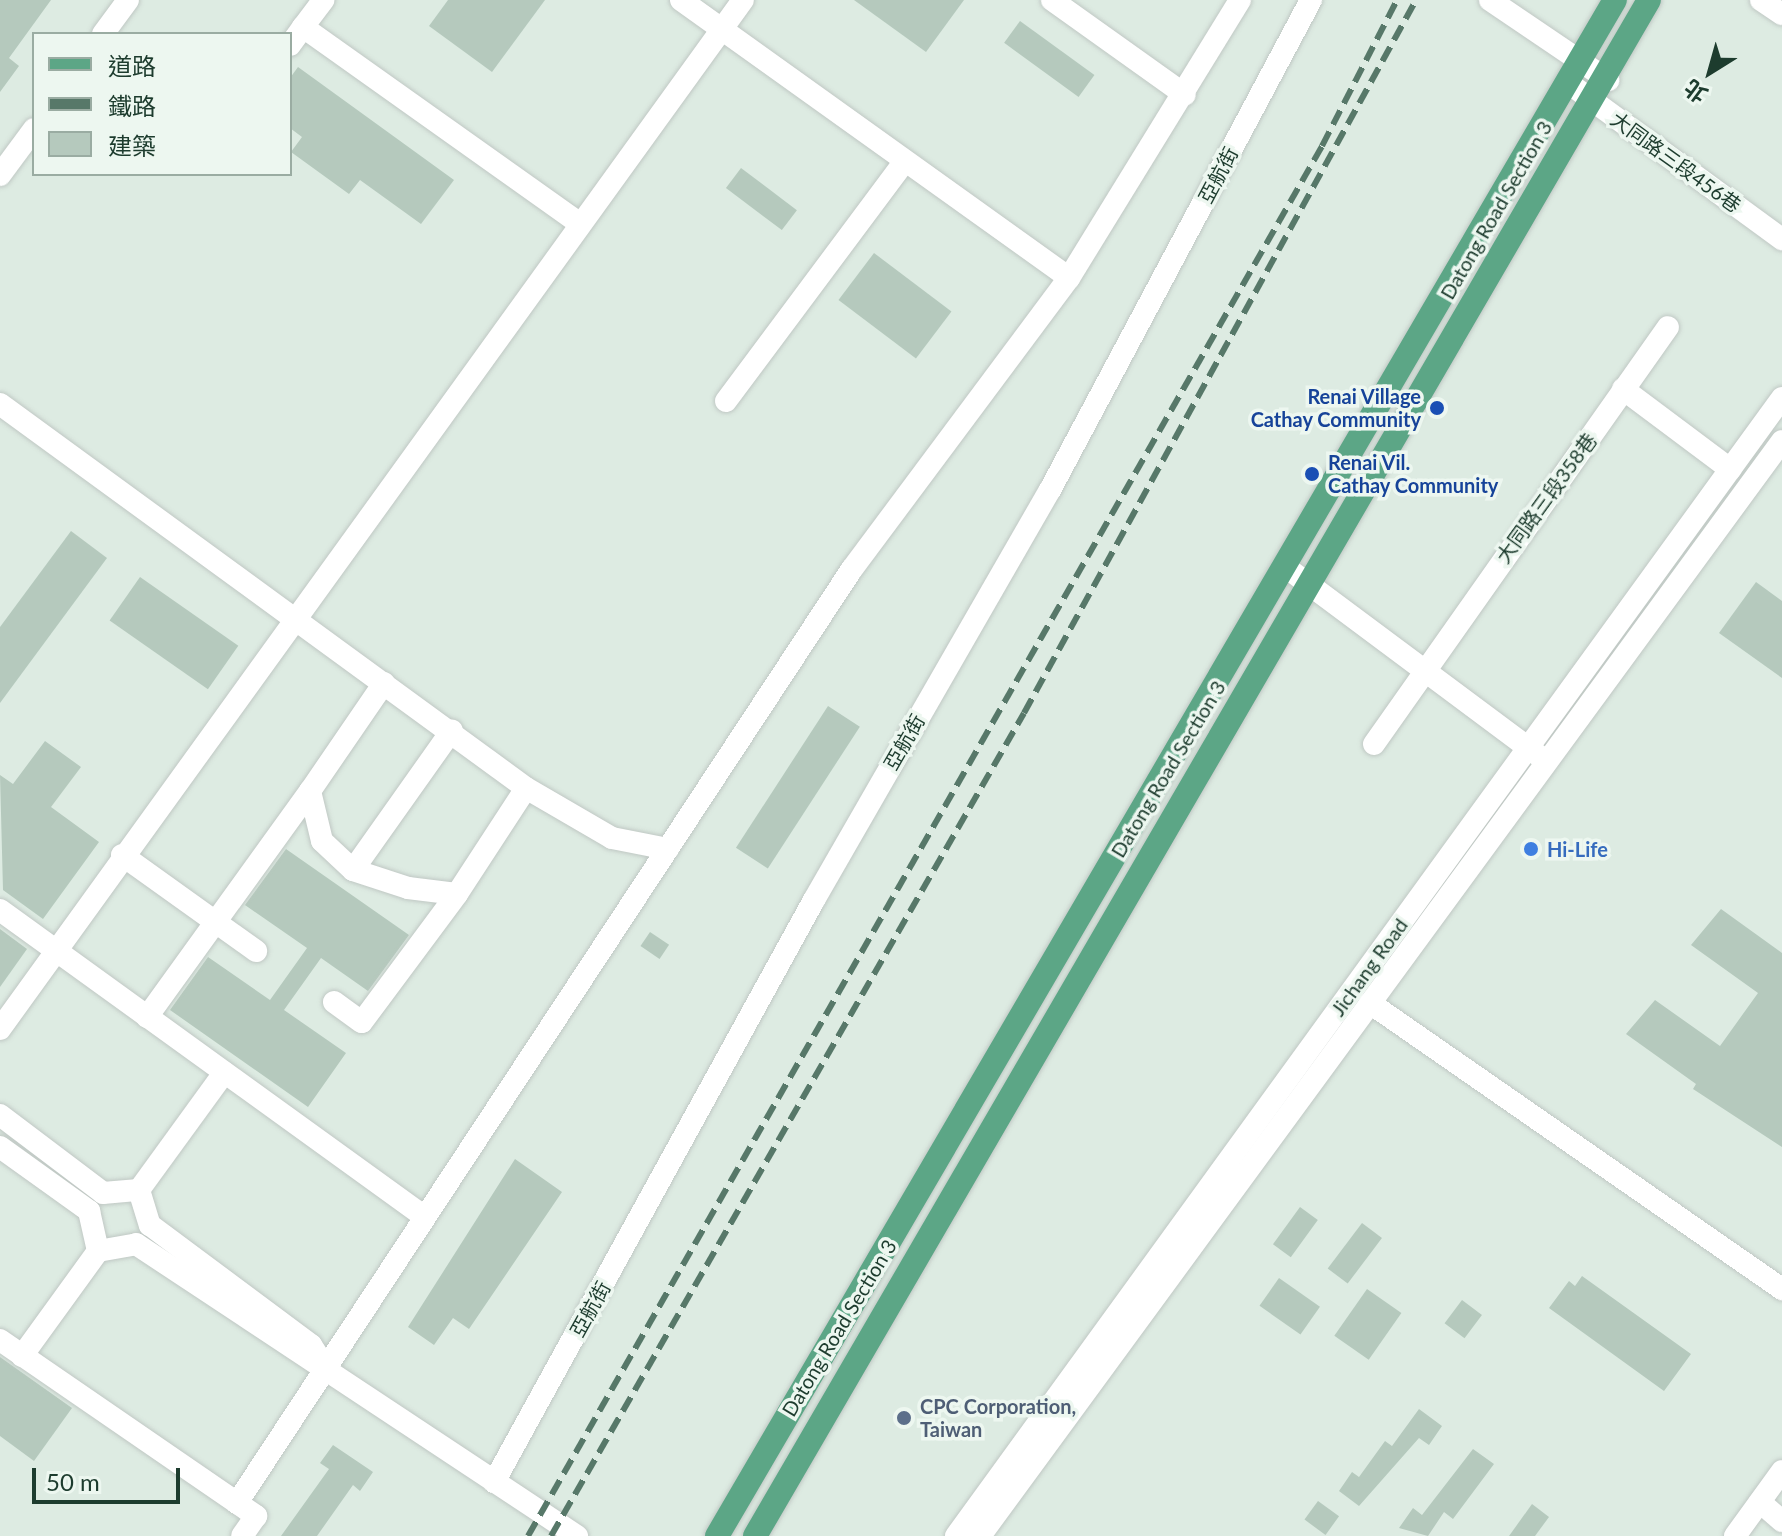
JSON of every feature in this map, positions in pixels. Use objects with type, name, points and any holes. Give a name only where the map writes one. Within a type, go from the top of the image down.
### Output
[{"type":"main road","name":"Datong Road Section 3","points":[[717,1536],[1570,84],[1615,0]]},
{"type":"main road","name":"Datong Road Section 3","points":[[755,1536],[1595,103],[1649,0]]},
{"type":"street","points":[[104,32],[128,0]]},
{"type":"street","points":[[323,0],[296,36],[580,224]]},
{"type":"street","points":[[681,0],[1069,278]]},
{"type":"street","points":[[0,1029],[122,855],[743,0]]},
{"type":"street","points":[[1052,0],[1185,95]]},
{"type":"street","points":[[237,1503],[422,1215],[852,569],[1069,278],[1185,95],[1240,0]]},
{"type":"street","name":"亞航街","points":[[494,1482],[814,900],[1050,490],[1311,0]]},
{"type":"street","points":[[1490,0],[1608,80]]},
{"type":"street","points":[[1761,0],[1782,14]]},
{"type":"street","name":"大同路三段456巷","points":[[1570,84],[1782,239]]},
{"type":"street","points":[[0,175],[32,132]]},
{"type":"street","points":[[726,401],[904,162]]},
{"type":"street","name":"大同路三段358巷","points":[[1374,744],[1423,669],[1668,327]]},
{"type":"street","points":[[1623,389],[1730,469]]},
{"type":"street","name":"Jichang Road","points":[[980,1536],[1370,1003],[1730,469],[1782,398]]},
{"type":"street","points":[[0,404],[452,730],[526,788],[612,838],[668,849]]},
{"type":"street","name":"Jichang Road","points":[[956,1536],[1537,754],[1782,441]]},
{"type":"street","points":[[1287,568],[1537,754]]},
{"type":"street","points":[[147,1017],[384,683]]},
{"type":"street","points":[[353,870],[452,730]]},
{"type":"street","points":[[334,1002],[362,1022],[457,894],[526,788]]},
{"type":"street","points":[[310,791],[322,841],[353,870],[408,888],[457,894]]},
{"type":"street","points":[[122,855],[256,951]]},
{"type":"street","points":[[0,910],[422,1215]]},
{"type":"street","points":[[1370,1003],[1782,1289]]},
{"type":"street","points":[[0,1147],[96,1202],[139,1190],[224,1073]]},
{"type":"street","points":[[0,1115],[96,1202],[98,1251],[22,1356]]},
{"type":"street","points":[[139,1190],[150,1225],[311,1345],[324,1365]]},
{"type":"street","points":[[98,1251],[136,1244],[150,1225]]},
{"type":"street","points":[[136,1244],[301,1359],[324,1365],[577,1536]]},
{"type":"street","points":[[0,1340],[256,1516],[242,1536]]},
{"type":"street","points":[[1735,1536],[1782,1471]]},
{"type":"street","points":[[1760,1502],[1782,1521]]},
{"type":"building","points":[[0,0],[51,0],[9,58],[19,66],[0,92]]},
{"type":"building","points":[[448,0],[545,0],[492,72],[429,26]]},
{"type":"building","points":[[854,0],[964,0],[926,52]]},
{"type":"building","points":[[1020,21],[1094,75],[1079,97],[1004,43]]},
{"type":"building","points":[[298,67],[454,180],[421,224],[360,180],[349,194],[292,153],[302,137],[292,130],[292,75]]},
{"type":"building","points":[[741,168],[797,210],[782,230],[726,188]]},
{"type":"building","points":[[874,253],[951,311],[916,358],[838,300]]},
{"type":"building","points":[[71,531],[107,558],[0,703],[0,627]]},
{"type":"building","points":[[140,577],[238,646],[208,689],[110,620]]},
{"type":"building","points":[[1756,582],[1782,601],[1782,678],[1719,633]]},
{"type":"building","points":[[828,706],[860,727],[768,868],[736,848]]},
{"type":"building","points":[[45,741],[81,767],[51,807],[99,842],[43,919],[3,890],[0,775],[13,784]]},
{"type":"building","points":[[286,849],[409,935],[368,991],[321,958],[284,1010],[346,1053],[308,1107],[170,1010],[208,957],[270,1000],[307,948],[245,905]]},
{"type":"building","points":[[1721,909],[1782,953],[1782,1147],[1693,1089],[1696,1084],[1626,1034],[1655,1000],[1720,1046],[1758,993],[1691,945]]},
{"type":"building","points":[[0,929],[27,949],[0,987]]},
{"type":"building","points":[[650,932],[669,945],[660,959],[640,946]]},
{"type":"building","points":[[515,1159],[562,1192],[469,1329],[453,1318],[434,1345],[408,1327]]},
{"type":"building","points":[[1300,1207],[1318,1220],[1291,1257],[1273,1244]]},
{"type":"building","points":[[1362,1223],[1382,1238],[1348,1284],[1328,1269]]},
{"type":"building","points":[[1582,1276],[1691,1354],[1664,1391],[1549,1308],[1569,1281],[1575,1286]]},
{"type":"building","points":[[1279,1278],[1320,1307],[1300,1335],[1259,1306]]},
{"type":"building","points":[[1367,1289],[1401,1313],[1369,1360],[1334,1336]]},
{"type":"building","points":[[1462,1300],[1482,1315],[1465,1338],[1445,1323]]},
{"type":"building","points":[[0,1357],[72,1408],[34,1461],[0,1436]]},
{"type":"building","points":[[1419,1409],[1442,1426],[1429,1445],[1419,1438],[1359,1506],[1339,1491],[1352,1472],[1359,1477],[1385,1441],[1392,1446]]},
{"type":"building","points":[[333,1445],[373,1472],[360,1491],[353,1485],[317,1536],[281,1536],[329,1469],[320,1463]]},
{"type":"building","points":[[1473,1449],[1494,1464],[1453,1519],[1444,1512],[1428,1536],[1399,1528],[1413,1508],[1422,1515]]},
{"type":"building","points":[[1318,1501],[1339,1516],[1326,1535],[1304,1520]]},
{"type":"building","points":[[1532,1504],[1549,1517],[1535,1536],[1509,1536]]},
{"type":"railway","points":[[528,1536],[1322,146],[1397,0]]},
{"type":"railway","points":[[551,1536],[1024,713],[1416,0]]},
{"type":"place","name":"Renai Village Cathay Community","points":[[1437,408]]},
{"type":"place","name":"Renai Vil. Cathay Community","points":[[1312,474]]},
{"type":"place","name":"Hi-Life","points":[[1531,849]]},
{"type":"place","name":"CPC Corporation, Taiwan","points":[[904,1418]]}]
